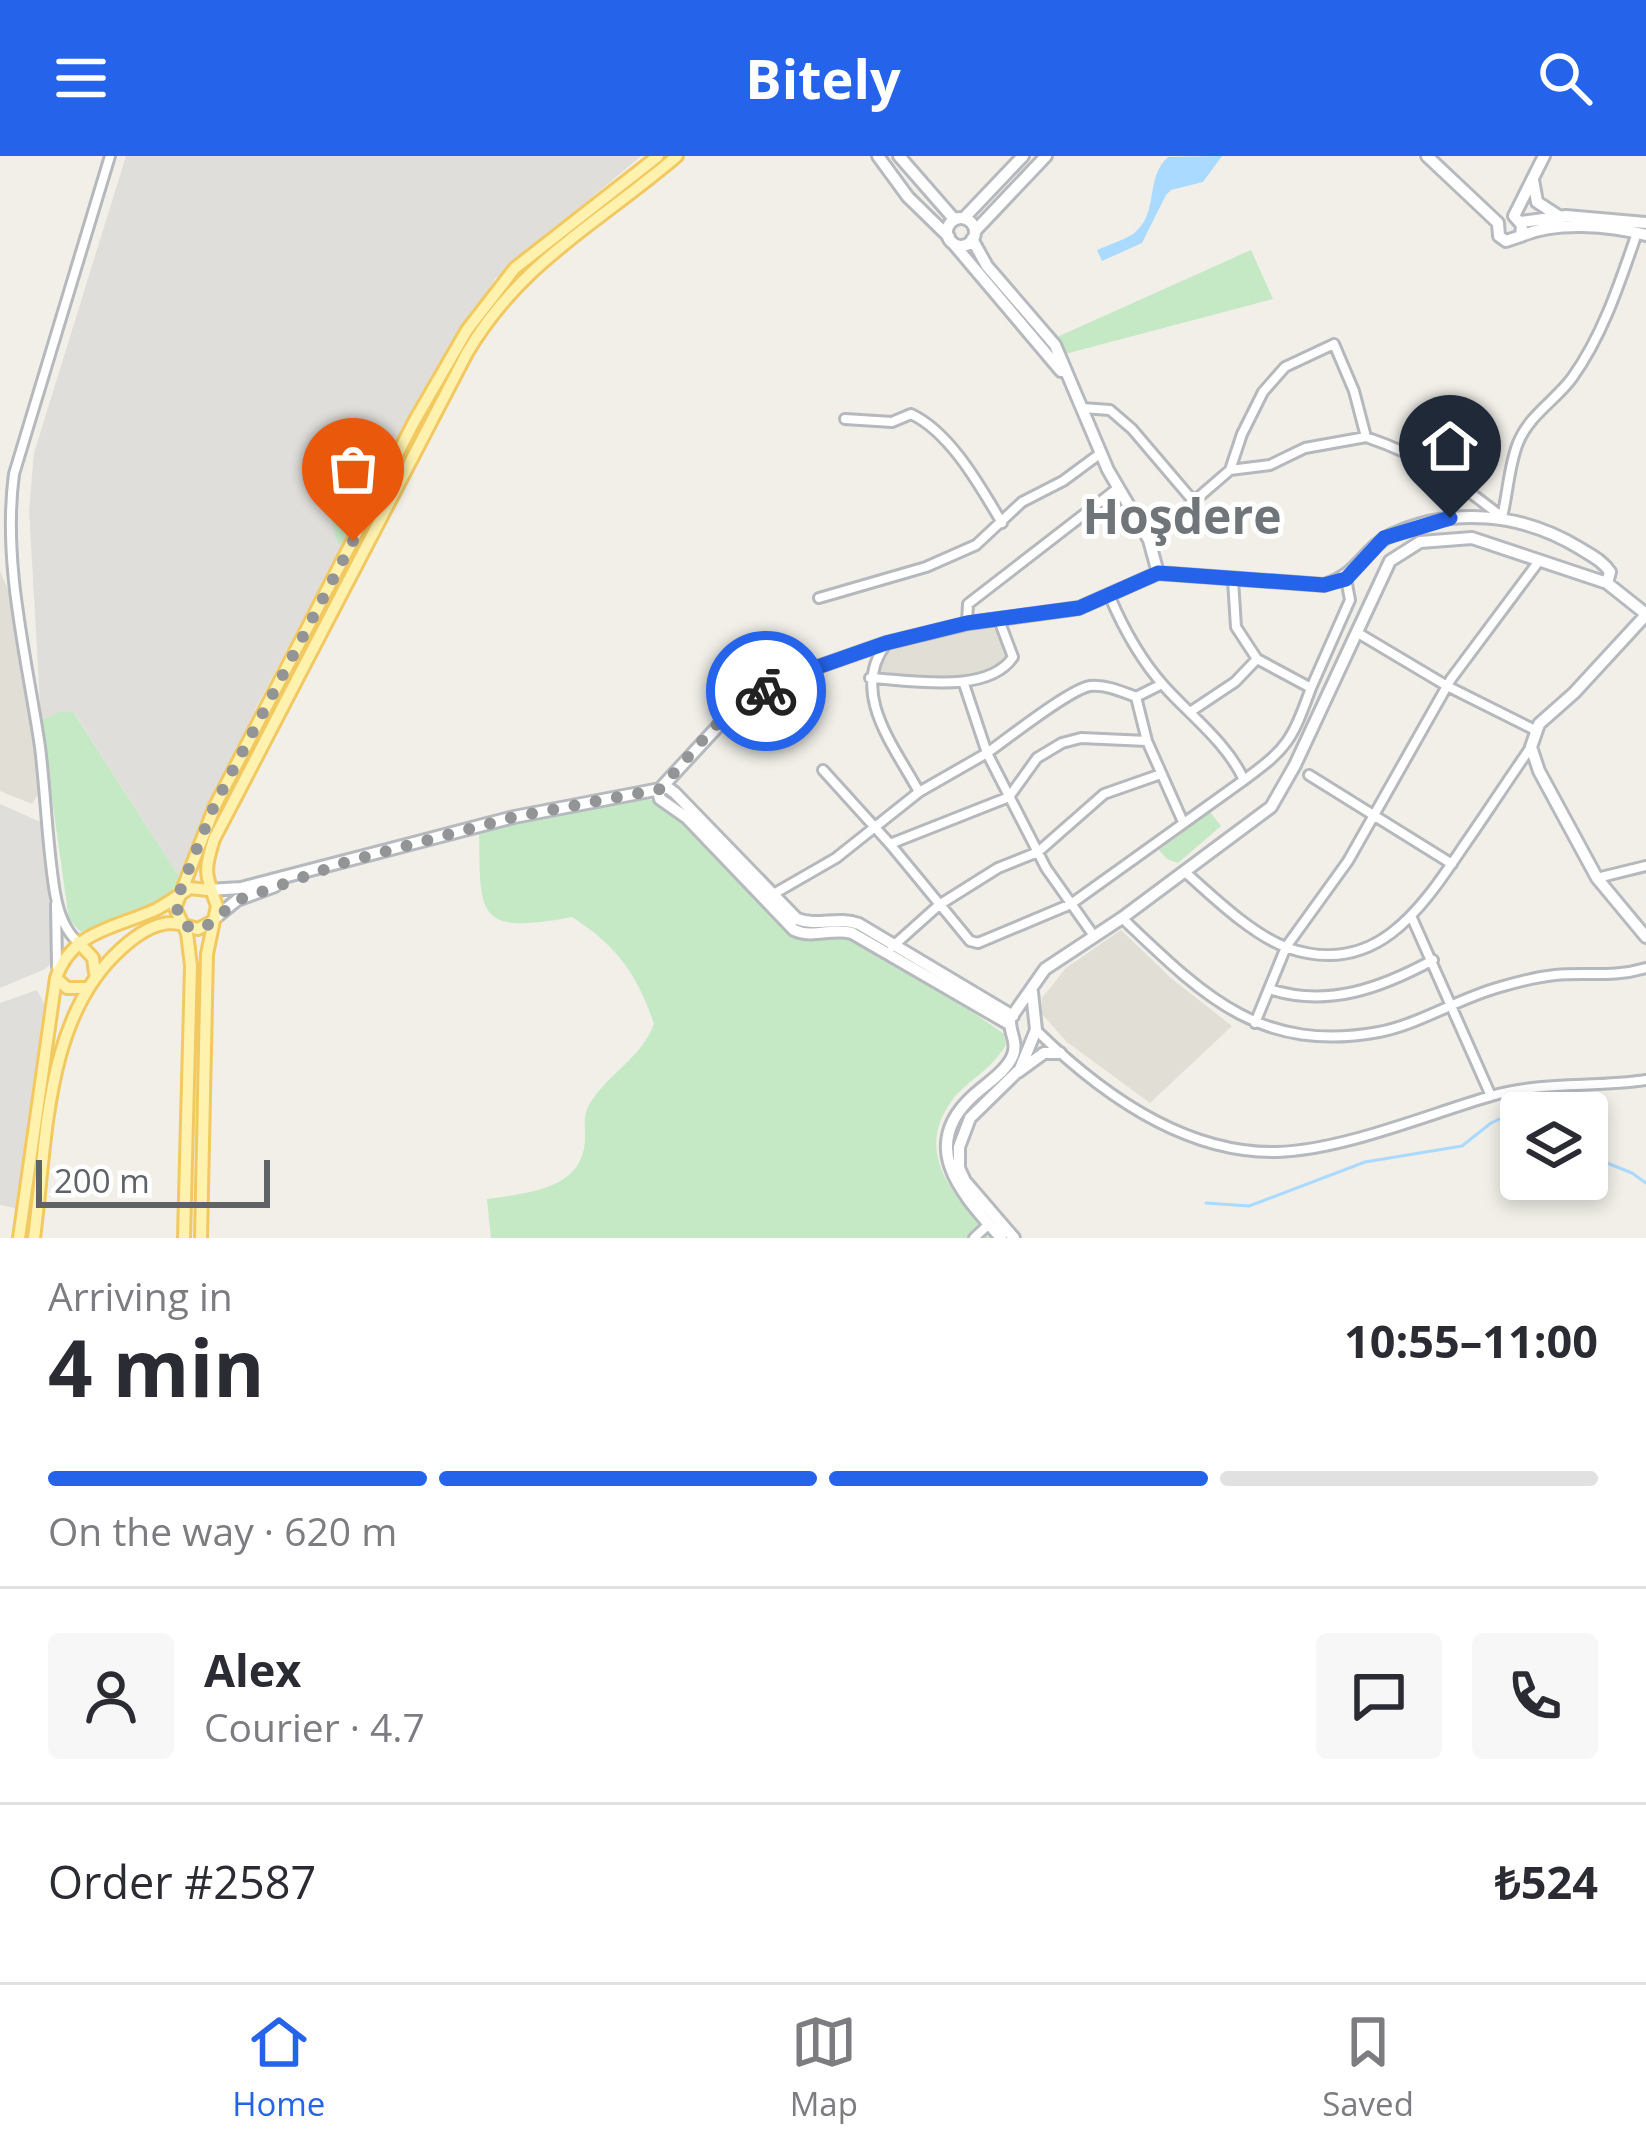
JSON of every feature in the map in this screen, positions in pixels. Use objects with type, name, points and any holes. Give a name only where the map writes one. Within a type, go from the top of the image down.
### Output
[{"type":"main road","points":[[201,1238],[207,954],[218,906],[208,890],[208,856],[227,809],[488,299],[515,268],[658,156]]},
{"type":"main road","points":[[184,1238],[191,967],[184,925],[176,914],[214,806],[415,420],[462,350],[529,272],[677,156]]},
{"type":"main road","points":[[19,1238],[57,975],[77,942],[190,888],[208,890]]},
{"type":"main road","points":[[34,1238],[58,1066],[65,1032],[85,988],[142,933],[164,924],[204,928],[215,918]]},
{"type":"main road","points":[[77,942],[94,961],[94,976]]},
{"type":"main road","points":[[57,975],[68,988],[85,988]]},
{"type":"street","points":[[57,975],[56,897],[12,559],[11,493],[110,156]]},
{"type":"street","points":[[878,156],[908,197],[1064,373]]},
{"type":"street","points":[[899,156],[974,235],[987,266],[1051,339],[1118,488],[1149,540],[1158,573]]},
{"type":"street","points":[[950,240],[948,226],[1023,156]]},
{"type":"street","points":[[950,240],[965,245],[1046,156]]},
{"type":"street","points":[[1426,156],[1498,224]]},
{"type":"street","points":[[1521,236],[1517,219],[1544,156]]},
{"type":"street","points":[[1534,177],[1537,202],[1548,212],[1643,230]]},
{"type":"street","points":[[1566,217],[1503,217],[1497,232],[1511,241],[1565,228],[1643,230]]},
{"type":"street","points":[[1502,517],[1518,444],[1534,415],[1570,382],[1585,357],[1643,230]]},
{"type":"street","points":[[1149,540],[1230,470],[1263,392],[1286,367],[1334,344],[1354,391],[1366,437]]},
{"type":"street","points":[[1081,408],[1110,410],[1121,419],[1195,503]]},
{"type":"street","points":[[845,419],[892,422],[911,414],[927,422],[980,486],[1002,523]]},
{"type":"street","points":[[1230,470],[1270,465],[1305,448],[1366,437],[1412,453],[1452,476],[1502,517]]},
{"type":"street","points":[[819,598],[926,567],[976,545],[1022,502],[1063,481],[1101,453]]},
{"type":"street","points":[[967,623],[968,604],[987,587],[1016,570],[1118,488]]},
{"type":"street","points":[[660,789],[733,710],[809,670],[886,643],[967,623],[1079,608],[1158,573],[1311,586],[1346,579],[1384,538],[1405,529],[1450,518],[1502,517],[1557,536],[1604,564],[1610,572],[1607,583]]},
{"type":"street","points":[[1001,1238],[956,1184],[948,1162],[948,1139],[958,1111],[1010,1061],[1013,1022],[1045,969],[1122,918],[1270,807],[1295,765],[1390,562],[1420,542],[1472,538],[1607,583],[1646,615],[1534,730],[1531,747],[1452,864],[1412,918],[1379,942],[1348,953],[1286,947],[1230,912],[1184,872]]},
{"type":"street","points":[[1255,1023],[1286,947],[1348,861],[1447,686],[1540,559]]},
{"type":"street","points":[[823,770],[970,941],[978,943],[1071,904],[1282,752],[1294,734],[1350,600],[1346,579]]},
{"type":"street","points":[[1233,580],[1236,627],[1257,659],[1311,688]]},
{"type":"street","points":[[1110,597],[1128,638],[1244,780]]},
{"type":"street","points":[[870,678],[964,684],[1008,665],[1013,657],[999,620]]},
{"type":"street","points":[[1358,633],[1534,730]]},
{"type":"street","points":[[886,643],[873,661],[874,708],[919,792]]},
{"type":"street","points":[[1190,712],[1235,682],[1257,659]]},
{"type":"street","points":[[964,684],[987,753],[1009,797],[1038,852],[1094,936]]},
{"type":"street","points":[[1136,698],[1162,684]]},
{"type":"street","points":[[767,898],[836,858],[919,792],[987,753],[1074,692],[1090,686],[1116,689],[1136,698]]},
{"type":"street","points":[[1136,698],[1147,741],[1183,822]]},
{"type":"street","points":[[890,844],[1009,797],[1037,758],[1062,742],[1081,738],[1147,741]]},
{"type":"street","points":[[1531,747],[1539,771],[1598,878],[1646,937]]},
{"type":"street","points":[[891,948],[939,904],[998,868],[1038,852],[1104,794],[1161,774]]},
{"type":"street","points":[[1310,775],[1452,864]]},
{"type":"street","points":[[208,890],[242,888],[514,817],[667,787],[787,925],[802,934],[841,930],[891,948],[1013,1022],[1022,1040],[1034,1028]]},
{"type":"street","points":[[215,918],[238,900],[346,862]]},
{"type":"street","points":[[1598,878],[1646,866]]},
{"type":"street","points":[[56,897],[68,932],[77,942]]},
{"type":"street","points":[[1122,918],[1176,969],[1240,1018],[1316,1038],[1382,1031],[1452,1003],[1554,975],[1618,976],[1646,968]]},
{"type":"street","points":[[1412,918],[1491,1096]]},
{"type":"street","points":[[1269,989],[1296,998],[1343,995],[1387,984],[1433,960]]},
{"type":"street","points":[[1016,1075],[1034,1028],[1032,992]]},
{"type":"street","points":[[1013,1022],[1026,1012],[1034,1028],[1060,1053],[1162,1124],[1201,1140],[1261,1151],[1306,1148],[1536,1087],[1646,1080]]},
{"type":"street","points":[[1014,1238],[965,1181],[958,1154],[962,1131],[1016,1075],[1044,1053],[1060,1053]]},
{"type":"street","points":[[974,1238],[989,1224]]},
{"type":"shaded area","points":[[126,156],[641,156],[495,279],[390,453],[256,708],[180,878],[75,714],[63,712],[41,720],[29,510],[34,453]]},
{"type":"shaded area","points":[[0,571],[12,599],[40,791],[32,804],[0,791]]},
{"type":"shaded area","points":[[995,625],[1013,657],[1008,665],[964,684],[877,679],[890,648]]},
{"type":"shaded area","points":[[0,804],[43,823],[54,961],[0,988]]},
{"type":"shaded area","points":[[1121,930],[1172,979],[1232,1026],[1150,1103],[1067,1042],[1042,1014],[1042,998],[1066,968]]},
{"type":"shaded area","points":[[37,990],[46,1007],[19,1209],[0,1205],[0,1003]]},
{"type":"green space","points":[[1251,250],[1273,299],[1065,354],[1057,337]]},
{"type":"green space","points":[[319,469],[354,516],[341,545],[337,541]]},
{"type":"green space","points":[[63,711],[74,713],[180,878],[168,897],[81,932],[69,920],[41,720]]},
{"type":"green space","points":[[633,795],[665,803],[794,930],[841,930],[887,952],[1004,1034],[1006,1045],[953,1099],[936,1139],[938,1157],[953,1191],[992,1238],[491,1238],[487,1199],[548,1187],[573,1171],[585,1142],[589,1105],[641,1047],[654,1024],[623,962],[587,927],[572,917],[516,923],[489,911],[480,880],[479,826]]},
{"type":"green space","points":[[1210,812],[1221,826],[1178,863],[1167,859],[1159,850]]},
{"type":"water","points":[[1222,156],[1203,182],[1166,195],[1142,243],[1102,261],[1097,250],[1141,226],[1156,176],[1168,157]]},
{"type":"waterway","points":[[1206,1203],[1249,1206],[1365,1162],[1462,1146],[1500,1119]]},
{"type":"waterway","points":[[1608,1163],[1646,1183]]},
{"type":"way so far","points":[[353,541],[214,806],[176,901],[179,920],[190,928],[204,928],[238,900],[346,862],[514,817],[660,789],[715,726],[766,691]]},
{"type":"district","name":"Hoşdere","points":[[1182,517]]},
{"type":"route","points":[[766,691],[886,643],[967,623],[1079,608],[1158,573],[1324,585],[1346,579],[1384,538],[1450,518]]}]
